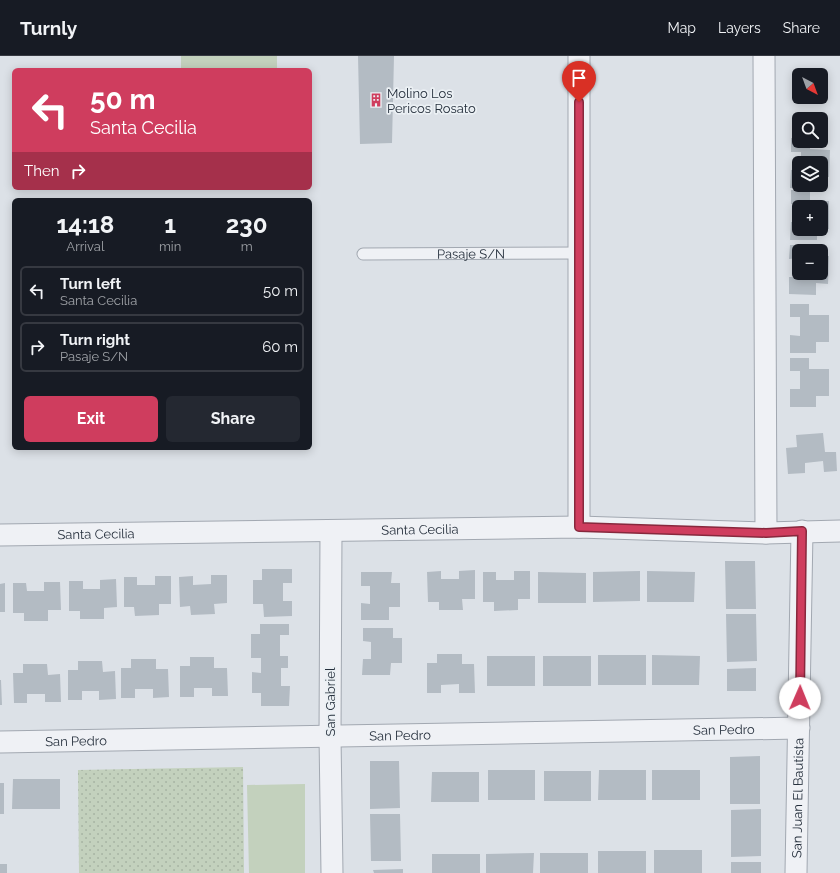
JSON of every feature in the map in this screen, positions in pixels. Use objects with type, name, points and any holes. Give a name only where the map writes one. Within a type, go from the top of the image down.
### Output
[{"type":"street","points":[[579,56],[579,527]]},
{"type":"street","points":[[764,56],[766,533]]},
{"type":"street","name":"Santa Cecilia","points":[[0,536],[579,527],[766,533],[840,531]]},
{"type":"street","name":"San Gabriel","points":[[331,531],[330,736],[332,873]]},
{"type":"street","name":"San Juan El Bautista","points":[[796,873],[802,531]]},
{"type":"street","name":"San Pedro","points":[[0,742],[799,728]]},
{"type":"lane","name":"Pasaje S/N","points":[[362,254],[579,253]]},
{"type":"green space","points":[[181,56],[277,56],[277,68],[181,68]]},
{"type":"green space","points":[[243,767],[244,873],[79,873],[78,770]]},
{"type":"green space","points":[[305,784],[305,873],[249,873],[247,785]]},
{"type":"building","name":"Molino Los Pericos Rosato","points":[[358,56],[394,56],[392,143],[360,144]]},
{"type":"building","points":[[791,138],[792,148],[830,150],[829,177],[828,156],[801,156],[801,152],[791,152]]},
{"type":"building","points":[[791,170],[792,170],[792,188],[790,188]]},
{"type":"building","points":[[791,190],[792,192],[810,192],[810,200],[792,200],[791,204]]},
{"type":"building","points":[[828,201],[829,201],[828,229]]},
{"type":"building","points":[[791,222],[792,236],[817,236],[817,240],[790,240]]},
{"type":"building","points":[[790,245],[792,245],[792,259],[789,259]]},
{"type":"building","points":[[829,256],[828,284],[816,283],[816,295],[789,294],[789,277],[792,277],[792,280],[828,280]]},
{"type":"building","points":[[790,304],[809,304],[809,315],[829,315],[829,342],[816,342],[816,353],[790,353],[790,335],[800,336],[800,317],[790,317]]},
{"type":"building","points":[[790,358],[809,358],[809,369],[829,369],[829,396],[816,396],[816,407],[790,407],[790,389],[800,389],[800,371],[790,371]]},
{"type":"building","points":[[823,433],[825,452],[836,452],[837,471],[824,472],[823,461],[805,463],[805,473],[788,474],[786,448],[797,447],[796,435]]},
{"type":"building","points":[[725,561],[755,561],[756,609],[726,609]]},
{"type":"building","points":[[262,569],[292,569],[292,583],[283,583],[283,601],[292,601],[292,616],[264,617],[263,604],[253,604],[253,580],[262,580]]},
{"type":"building","points":[[475,570],[475,599],[462,599],[463,610],[439,610],[439,602],[428,602],[427,572],[441,571],[441,579],[459,579],[459,571]]},
{"type":"building","points":[[514,571],[530,571],[530,599],[518,599],[518,610],[494,611],[494,602],[483,602],[483,572],[496,572],[496,580],[514,580]]},
{"type":"building","points":[[640,571],[640,601],[593,602],[593,572]]},
{"type":"building","points":[[647,571],[695,572],[694,602],[647,602]]},
{"type":"building","points":[[361,572],[392,572],[391,583],[400,583],[400,607],[389,607],[389,620],[361,620],[361,603],[370,604],[370,586],[361,586]]},
{"type":"building","points":[[538,572],[586,573],[586,603],[538,603]]},
{"type":"building","points":[[211,575],[227,575],[227,603],[214,604],[215,614],[191,615],[190,606],[180,607],[179,577],[193,576],[193,585],[211,584]]},
{"type":"building","points":[[155,576],[171,576],[171,604],[159,604],[159,615],[135,616],[134,607],[124,607],[124,577],[137,577],[137,585],[155,585]]},
{"type":"building","points":[[116,579],[117,607],[104,608],[104,619],[80,619],[80,611],[69,611],[69,581],[83,581],[83,589],[100,589],[100,580]]},
{"type":"building","points":[[44,582],[60,582],[61,610],[48,610],[48,621],[24,621],[24,613],[13,613],[13,583],[26,583],[27,591],[44,591]]},
{"type":"building","points":[[5,583],[5,612],[0,612],[0,584]]},
{"type":"building","points":[[726,614],[756,614],[757,661],[727,662]]},
{"type":"building","points":[[260,624],[289,624],[289,635],[280,635],[280,656],[288,656],[288,668],[281,668],[281,686],[290,686],[289,706],[261,706],[261,693],[252,693],[252,672],[261,673],[261,658],[251,658],[251,634],[260,634]]},
{"type":"building","points":[[363,628],[393,628],[393,638],[402,638],[402,663],[391,663],[390,675],[362,675],[363,659],[371,659],[371,642],[363,641]]},
{"type":"building","points":[[437,654],[462,654],[462,664],[474,664],[475,693],[459,693],[459,684],[441,685],[441,693],[427,693],[427,663],[437,663]]},
{"type":"building","points":[[598,655],[646,655],[646,685],[598,685]]},
{"type":"building","points":[[652,655],[700,656],[699,685],[652,685]]},
{"type":"building","points":[[487,656],[535,656],[535,686],[487,686]]},
{"type":"building","points":[[543,656],[591,656],[591,686],[543,686]]},
{"type":"building","points":[[190,657],[214,657],[214,668],[227,668],[228,696],[212,696],[212,688],[194,688],[194,697],[180,697],[180,666],[190,666]]},
{"type":"building","points":[[131,659],[156,659],[156,669],[168,669],[169,697],[153,698],[153,689],[135,689],[135,698],[121,698],[121,668],[131,668]]},
{"type":"building","points":[[78,661],[102,661],[103,672],[115,671],[116,699],[99,700],[99,691],[82,691],[82,700],[68,700],[68,670],[78,670]]},
{"type":"building","points":[[23,664],[47,664],[48,675],[60,674],[61,702],[45,702],[45,694],[27,694],[27,703],[14,703],[13,673],[23,673]]},
{"type":"building","points":[[756,668],[756,691],[727,691],[727,669]]},
{"type":"building","points":[[1,680],[2,705],[0,705]]},
{"type":"building","points":[[760,756],[760,804],[730,804],[730,757]]},
{"type":"building","points":[[370,761],[399,761],[400,808],[370,809]]},
{"type":"building","points":[[488,770],[535,770],[535,800],[488,800]]},
{"type":"building","points":[[599,770],[646,770],[646,800],[598,800]]},
{"type":"building","points":[[652,770],[700,770],[700,800],[652,800]]},
{"type":"building","points":[[544,771],[591,771],[591,801],[544,801]]},
{"type":"building","points":[[432,772],[479,772],[479,802],[431,802]]},
{"type":"building","points":[[13,779],[60,779],[60,809],[12,809]]},
{"type":"building","points":[[0,783],[4,783],[4,814],[0,814]]},
{"type":"building","points":[[761,809],[761,856],[731,857],[731,810]]},
{"type":"building","points":[[370,814],[400,814],[401,861],[371,861]]},
{"type":"building","points":[[654,850],[702,850],[702,873],[654,873]]},
{"type":"building","points":[[598,851],[646,851],[646,873],[598,873]]},
{"type":"building","points":[[534,853],[533,873],[486,873],[486,854]]},
{"type":"building","points":[[540,853],[588,853],[588,873],[540,873]]},
{"type":"building","points":[[432,854],[480,854],[480,873],[432,873]]},
{"type":"building","points":[[731,862],[761,862],[761,873],[731,873]]},
{"type":"building","points":[[0,864],[7,864],[7,873],[0,873]]},
{"type":"building","points":[[403,869],[403,873],[374,873],[373,870]]},
{"type":"place","name":"Molino Los Pericos Rosato","points":[[376,100]]},
{"type":"route","points":[[579,102],[579,527],[766,533],[802,531],[800,698]]}]
